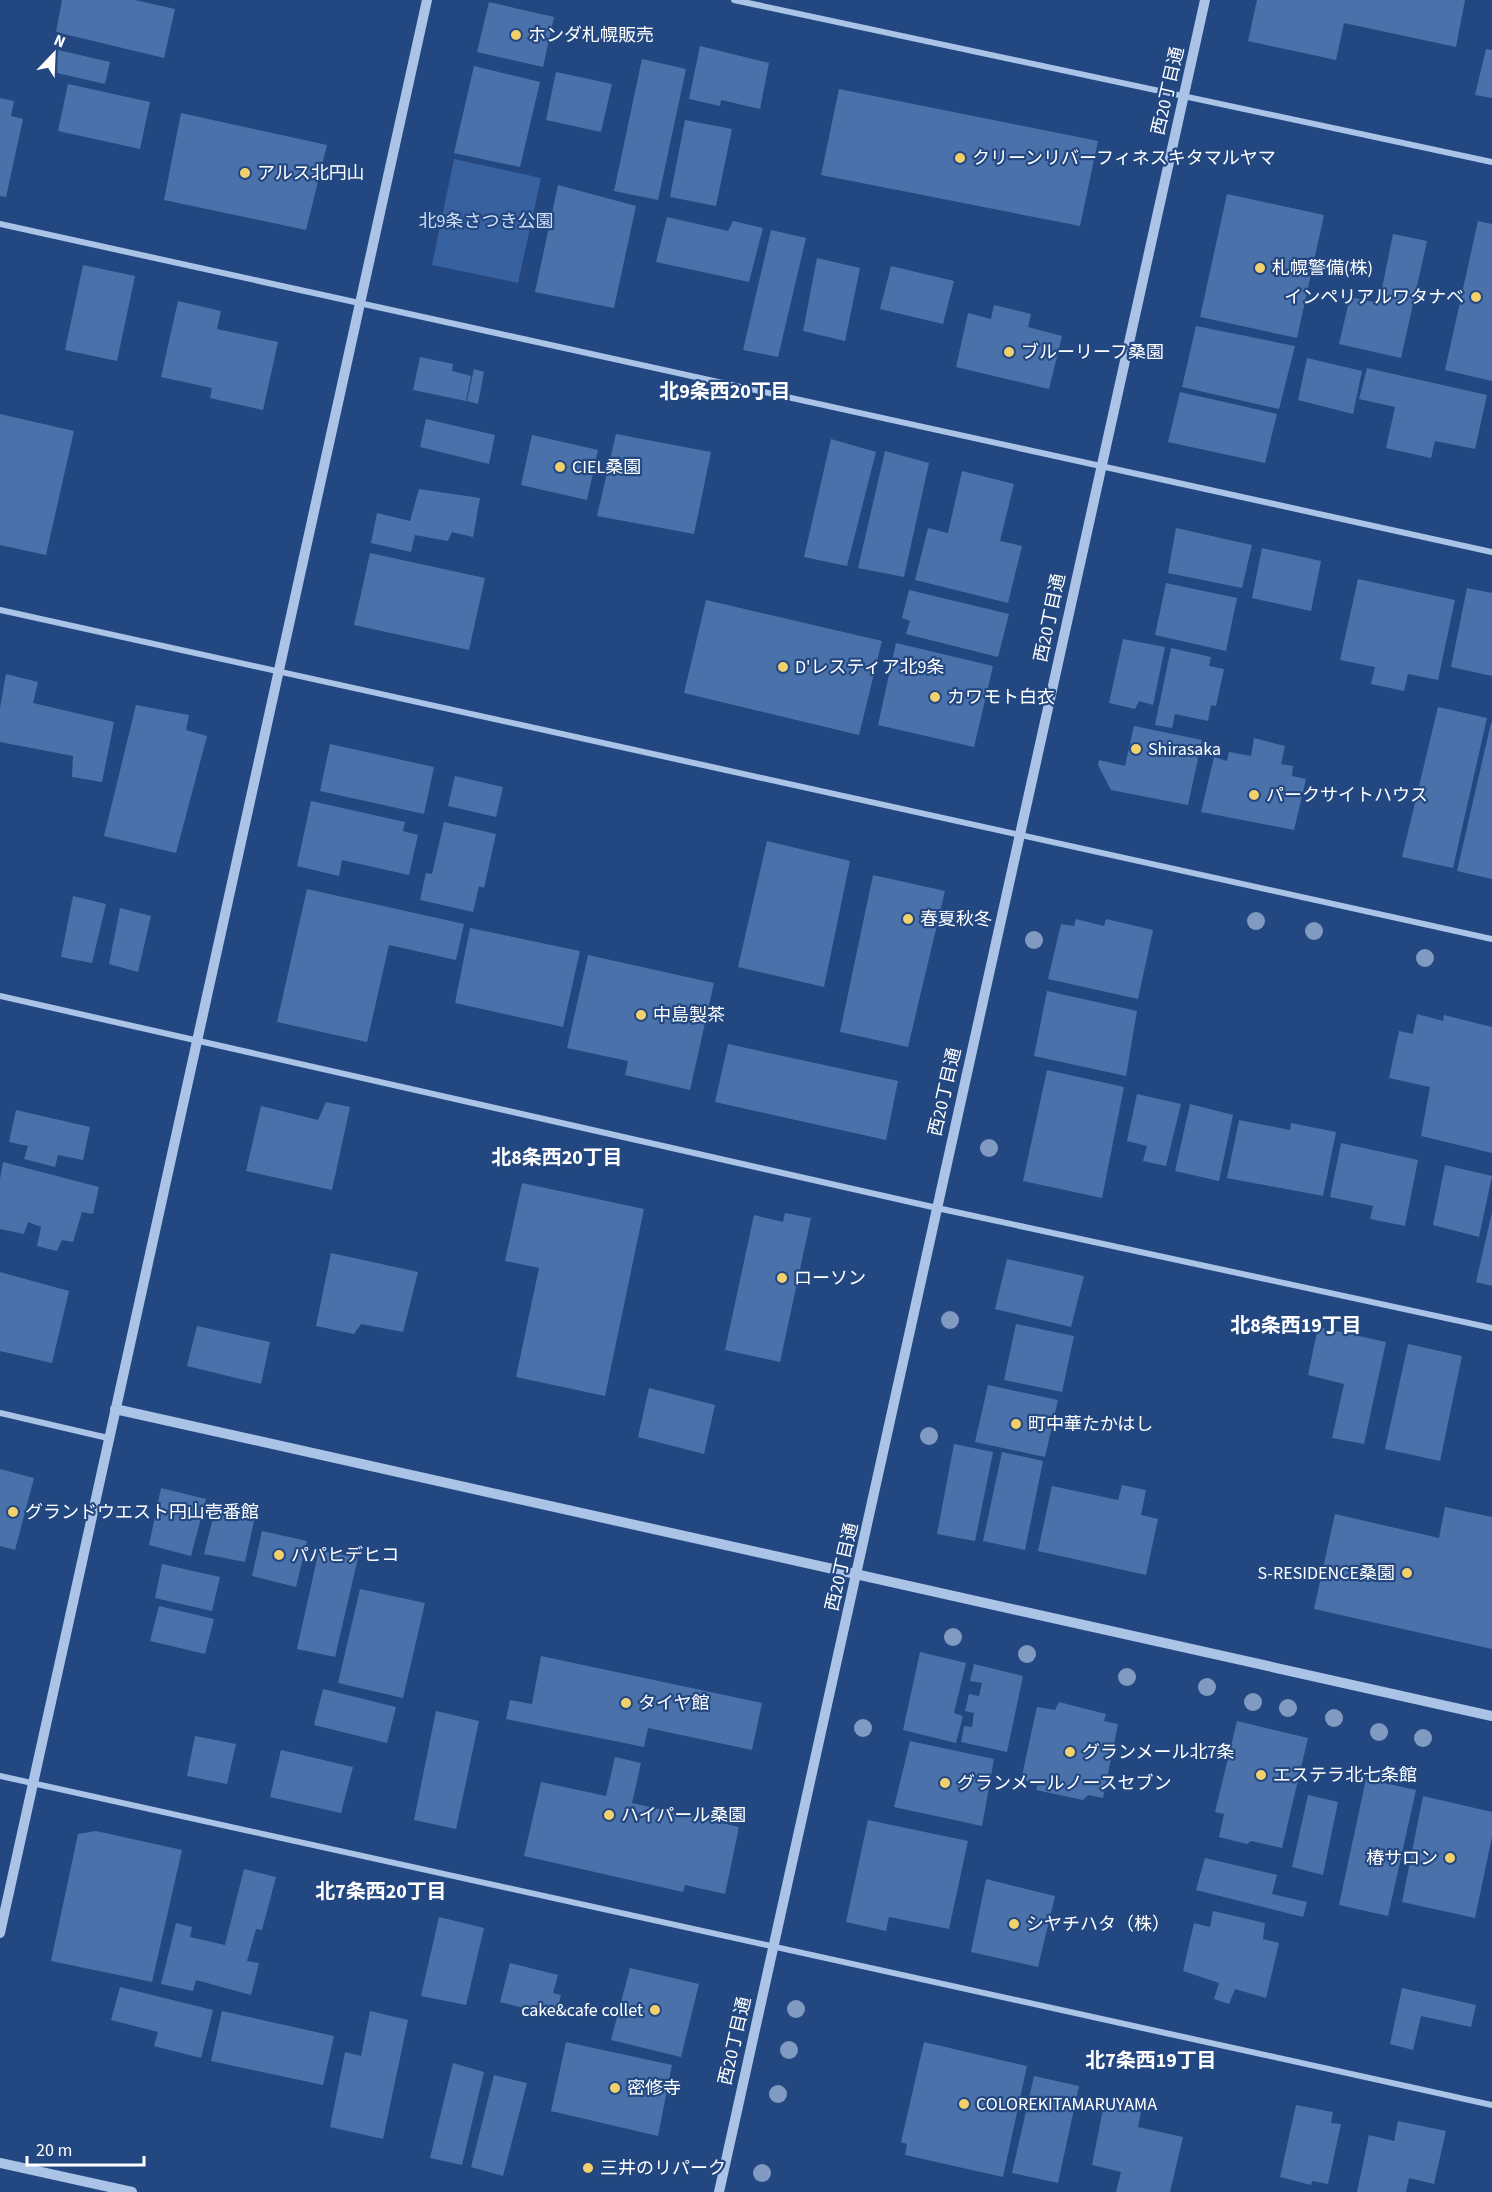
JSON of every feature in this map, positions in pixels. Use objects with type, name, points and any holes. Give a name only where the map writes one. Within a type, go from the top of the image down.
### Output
[{"type":"street","points":[[0,1933],[427,0]]},
{"type":"street","points":[[734,0],[1184,94],[1492,162]]},
{"type":"street","name":"西20丁目通","points":[[719,2192],[1205,0]]},
{"type":"street","points":[[0,224],[360,301],[1492,552]]},
{"type":"street","points":[[0,610],[1492,939]]},
{"type":"street","points":[[0,996],[937,1208],[1492,1328]]},
{"type":"street","points":[[115,1409],[1492,1716]]},
{"type":"street","points":[[0,1413],[108,1438]]},
{"type":"street","points":[[0,1776],[1492,2105]]},
{"type":"street","points":[[0,2163],[132,2192]]},
{"type":"green space","name":"北9条さつき公園","points":[[454,159],[541,178],[518,283],[432,265]]},
{"type":"building","points":[[62,0],[135,0],[175,9],[164,58],[56,32]]},
{"type":"building","points":[[1257,0],[1465,0],[1456,47],[1344,23],[1336,60],[1248,41]]},
{"type":"building","name":"ホンダ札幌販売","points":[[489,2],[554,17],[543,67],[477,52]]},
{"type":"building","points":[[700,46],[769,63],[760,109],[721,100],[720,106],[689,99]]},
{"type":"building","points":[[1486,49],[1492,50],[1492,98],[1475,95]]},
{"type":"building","points":[[58,50],[110,62],[105,84],[53,72]]},
{"type":"building","points":[[642,59],[686,69],[658,200],[614,191]]},
{"type":"building","points":[[474,66],[540,82],[520,167],[454,153]]},
{"type":"building","points":[[556,72],[612,84],[601,132],[546,120]]},
{"type":"building","points":[[68,84],[150,102],[140,149],[58,131]]},
{"type":"building","name":"クリーンリバーフィネスキタマルヤマ","points":[[839,89],[1098,141],[1080,226],[821,175]]},
{"type":"building","points":[[0,98],[14,101],[11,116],[23,119],[6,197],[0,196]]},
{"type":"building","name":"アルス北円山","points":[[181,113],[327,145],[306,230],[164,200]]},
{"type":"building","points":[[685,120],[732,129],[716,206],[670,197]]},
{"type":"building","points":[[558,185],[636,206],[614,308],[535,292]]},
{"type":"building","points":[[1227,194],[1324,215],[1297,338],[1200,317]]},
{"type":"building","points":[[667,217],[728,231],[733,221],[763,228],[749,282],[656,262]]},
{"type":"building","name":"インペリアルワタナベ","points":[[1478,221],[1492,224],[1492,381],[1445,370]]},
{"type":"building","points":[[771,230],[806,238],[778,357],[743,350]]},
{"type":"building","points":[[1393,234],[1427,241],[1401,358],[1339,344],[1350,297],[1379,303]]},
{"type":"building","points":[[817,258],[860,268],[845,341],[803,331]]},
{"type":"building","points":[[83,265],[135,276],[117,361],[65,350]]},
{"type":"building","points":[[891,266],[954,281],[943,324],[880,309]]},
{"type":"building","points":[[178,301],[221,311],[217,329],[278,342],[263,410],[210,398],[212,388],[161,377]]},
{"type":"building","name":"ブルーリーフ桑園","points":[[994,305],[1031,314],[1028,327],[1062,336],[1049,389],[956,367],[968,313],[991,319]]},
{"type":"building","points":[[1196,326],[1295,346],[1279,409],[1182,387]]},
{"type":"building","points":[[420,357],[453,364],[452,371],[471,376],[466,401],[413,390]]},
{"type":"building","points":[[1307,358],[1362,371],[1353,414],[1298,400]]},
{"type":"building","points":[[1367,368],[1487,395],[1475,449],[1435,441],[1431,458],[1386,448],[1395,407],[1359,399]]},
{"type":"building","points":[[474,369],[484,372],[478,404],[467,401]]},
{"type":"building","points":[[1180,392],[1277,414],[1265,463],[1168,442]]},
{"type":"building","points":[[0,414],[74,431],[46,555],[0,545]]},
{"type":"building","points":[[426,419],[495,435],[489,464],[420,447]]},
{"type":"building","points":[[616,434],[711,452],[694,534],[597,516]]},
{"type":"building","name":"CIEL桑園","points":[[532,435],[598,450],[587,500],[521,485]]},
{"type":"building","points":[[831,439],[876,452],[847,566],[804,557]]},
{"type":"building","points":[[885,451],[929,463],[904,577],[858,568]]},
{"type":"building","points":[[962,471],[1014,484],[1000,541],[1022,546],[1008,603],[915,580],[928,528],[948,533]]},
{"type":"building","points":[[419,489],[480,498],[473,537],[452,532],[448,541],[415,535],[411,552],[371,543],[377,513],[410,521]]},
{"type":"building","points":[[1176,528],[1252,545],[1242,588],[1168,573]]},
{"type":"building","points":[[1262,548],[1321,561],[1311,611],[1252,598]]},
{"type":"building","points":[[370,553],[485,578],[469,650],[354,625]]},
{"type":"building","points":[[1358,579],[1455,600],[1438,680],[1408,674],[1404,691],[1371,684],[1375,667],[1340,660]]},
{"type":"building","points":[[1166,583],[1237,598],[1226,651],[1155,635]]},
{"type":"building","points":[[1467,588],[1492,593],[1492,676],[1451,667]]},
{"type":"building","points":[[909,590],[1009,614],[998,657],[906,634],[910,621],[902,618]]},
{"type":"building","name":"D'レスティア北9条","points":[[706,600],[882,641],[859,735],[684,693]]},
{"type":"building","points":[[1123,639],[1165,647],[1153,705],[1139,701],[1135,709],[1109,703]]},
{"type":"building","points":[[896,643],[993,666],[974,747],[878,725]]},
{"type":"building","points":[[1171,648],[1211,657],[1209,666],[1224,669],[1216,706],[1211,705],[1208,721],[1175,714],[1172,728],[1155,725]]},
{"type":"building","points":[[6,674],[38,682],[33,703],[114,722],[102,782],[72,777],[73,756],[0,742],[0,708]]},
{"type":"building","points":[[136,705],[189,715],[186,730],[207,736],[176,853],[104,836]]},
{"type":"building","points":[[1438,707],[1487,718],[1453,868],[1402,857]]},
{"type":"building","points":[[1492,723],[1492,879],[1457,871]]},
{"type":"building","points":[[1134,726],[1202,740],[1188,805],[1111,790],[1098,765],[1099,760],[1125,766]]},
{"type":"building","name":"パークサイトハウス","points":[[1254,738],[1285,746],[1281,764],[1293,766],[1292,776],[1306,779],[1294,830],[1201,812],[1214,757],[1227,761],[1229,752],[1251,756]]},
{"type":"building","points":[[330,744],[434,767],[424,814],[320,791]]},
{"type":"building","points":[[455,776],[503,787],[496,817],[448,806]]},
{"type":"building","points":[[311,801],[405,822],[403,831],[418,835],[409,875],[342,860],[339,876],[297,866]]},
{"type":"building","points":[[444,822],[496,834],[484,888],[479,886],[473,912],[420,900],[426,873],[432,874]]},
{"type":"building","points":[[767,841],[850,861],[824,987],[738,967]]},
{"type":"building","points":[[873,875],[945,891],[908,1047],[840,1032]]},
{"type":"building","points":[[307,889],[464,924],[456,960],[389,945],[367,1042],[277,1022]]},
{"type":"building","points":[[73,896],[106,904],[92,963],[61,957]]},
{"type":"building","points":[[120,908],[151,916],[138,972],[109,964]]},
{"type":"building","points":[[1076,919],[1104,926],[1106,919],[1153,930],[1138,999],[1048,979],[1061,924],[1074,926]]},
{"type":"building","points":[[470,928],[580,951],[563,1027],[455,1003]]},
{"type":"building","name":"中島製茶","points":[[588,955],[714,983],[690,1090],[625,1075],[628,1061],[567,1048]]},
{"type":"building","points":[[1047,991],[1137,1011],[1126,1076],[1034,1056]]},
{"type":"building","points":[[1417,1014],[1443,1021],[1444,1015],[1492,1027],[1492,1153],[1421,1136],[1430,1087],[1389,1078],[1399,1031],[1413,1034]]},
{"type":"building","points":[[728,1044],[898,1081],[886,1140],[715,1102]]},
{"type":"building","points":[[1047,1070],[1124,1087],[1102,1198],[1023,1181]]},
{"type":"building","points":[[1137,1094],[1181,1104],[1166,1166],[1143,1161],[1147,1146],[1127,1141]]},
{"type":"building","points":[[326,1102],[350,1107],[332,1190],[246,1171],[261,1106],[318,1120]]},
{"type":"building","points":[[1190,1104],[1233,1115],[1219,1181],[1175,1171]]},
{"type":"building","points":[[16,1110],[90,1127],[83,1160],[58,1155],[55,1167],[24,1159],[28,1146],[9,1142]]},
{"type":"building","points":[[1239,1120],[1290,1130],[1291,1123],[1336,1132],[1323,1196],[1227,1178]]},
{"type":"building","points":[[1341,1143],[1418,1160],[1405,1226],[1370,1219],[1373,1206],[1330,1197]]},
{"type":"building","points":[[3,1162],[99,1187],[93,1214],[82,1212],[73,1242],[62,1240],[57,1251],[37,1246],[41,1227],[28,1222],[24,1234],[0,1229],[0,1179]]},
{"type":"building","points":[[1445,1165],[1492,1176],[1479,1237],[1433,1225]]},
{"type":"building","points":[[522,1183],[644,1209],[605,1396],[516,1377],[539,1268],[505,1261]]},
{"type":"building","points":[[1492,1212],[1492,1286],[1476,1282]]},
{"type":"building","points":[[785,1213],[811,1218],[780,1362],[725,1350],[754,1215],[783,1222]]},
{"type":"building","points":[[331,1253],[418,1272],[403,1332],[361,1324],[354,1334],[316,1326]]},
{"type":"building","points":[[1007,1259],[1084,1276],[1071,1327],[995,1309]]},
{"type":"building","points":[[0,1272],[69,1291],[52,1363],[0,1351]]},
{"type":"building","points":[[1016,1324],[1074,1336],[1062,1392],[1004,1380]]},
{"type":"building","points":[[197,1326],[270,1342],[261,1384],[187,1366]]},
{"type":"building","points":[[1318,1327],[1386,1342],[1364,1444],[1332,1438],[1344,1384],[1308,1375]]},
{"type":"building","points":[[1408,1344],[1462,1356],[1440,1461],[1385,1449]]},
{"type":"building","points":[[988,1385],[1058,1400],[1045,1457],[975,1442]]},
{"type":"building","points":[[649,1388],[715,1405],[704,1454],[638,1437]]},
{"type":"building","points":[[954,1444],[993,1452],[975,1541],[937,1534]]},
{"type":"building","points":[[1002,1452],[1043,1461],[1025,1550],[983,1541]]},
{"type":"building","name":"グランドウエスト円山壱番館","points":[[0,1469],[34,1478],[15,1550],[0,1546]]},
{"type":"building","points":[[1122,1485],[1146,1490],[1141,1515],[1158,1519],[1146,1575],[1038,1551],[1052,1486],[1118,1500]]},
{"type":"building","points":[[161,1488],[206,1499],[191,1556],[149,1545]]},
{"type":"building","points":[[217,1502],[256,1512],[245,1562],[204,1554]]},
{"type":"building","name":"S-RESIDENCE桑園","points":[[1445,1507],[1492,1517],[1492,1649],[1314,1609],[1335,1514],[1439,1538]]},
{"type":"building","points":[[262,1531],[307,1541],[296,1587],[252,1576]]},
{"type":"building","points":[[319,1550],[358,1558],[335,1657],[297,1649]]},
{"type":"building","points":[[162,1564],[220,1577],[212,1611],[155,1598]]},
{"type":"building","points":[[360,1589],[425,1603],[403,1698],[338,1683]]},
{"type":"building","points":[[159,1606],[214,1619],[205,1654],[150,1641]]},
{"type":"building","points":[[920,1652],[966,1663],[954,1713],[963,1716],[956,1743],[903,1730]]},
{"type":"building","points":[[541,1656],[762,1703],[752,1750],[648,1728],[644,1747],[506,1719],[510,1700],[532,1704]]},
{"type":"building","points":[[974,1664],[1023,1676],[1007,1752],[961,1742],[964,1726],[972,1727],[974,1713],[965,1711],[969,1694],[979,1696],[982,1683],[970,1681]]},
{"type":"building","points":[[323,1689],[396,1707],[387,1743],[314,1725]]},
{"type":"building","name":"グランメール北7条","points":[[1059,1702],[1106,1714],[1104,1721],[1118,1724],[1103,1798],[1088,1795],[1083,1800],[1036,1790],[1038,1783],[1021,1780],[1037,1707],[1055,1710]]},
{"type":"building","points":[[436,1711],[479,1721],[456,1829],[414,1820]]},
{"type":"building","name":"エステラ北七条館","points":[[1237,1721],[1308,1738],[1282,1848],[1251,1841],[1247,1844],[1219,1837],[1224,1814],[1215,1812]]},
{"type":"building","points":[[195,1736],[236,1744],[227,1784],[187,1776]]},
{"type":"building","name":"グランメールノースセブン","points":[[910,1741],[994,1759],[982,1826],[894,1807]]},
{"type":"building","points":[[281,1750],[353,1767],[341,1813],[270,1797]]},
{"type":"building","name":"ハイパール桑園","points":[[615,1757],[641,1763],[632,1803],[739,1827],[725,1894],[685,1885],[683,1892],[524,1856],[541,1782],[606,1796]]},
{"type":"building","points":[[1366,1779],[1416,1790],[1388,1916],[1339,1905]]},
{"type":"building","points":[[1308,1795],[1338,1802],[1323,1875],[1292,1867]]},
{"type":"building","points":[[1423,1796],[1492,1812],[1492,1837],[1475,1918],[1402,1902]]},
{"type":"building","points":[[868,1820],[968,1841],[949,1929],[889,1917],[886,1931],[846,1922]]},
{"type":"building","points":[[96,1831],[182,1850],[152,1982],[51,1961],[78,1834]]},
{"type":"building","points":[[1205,1858],[1277,1875],[1272,1894],[1307,1902],[1303,1917],[1196,1890]]},
{"type":"building","points":[[244,1869],[276,1877],[262,1930],[256,1929],[247,1961],[259,1963],[251,1995],[196,1980],[193,1991],[161,1984],[176,1923],[192,1927],[190,1937],[225,1945]]},
{"type":"building","points":[[986,1879],[1055,1896],[1038,1967],[971,1952]]},
{"type":"building","points":[[1213,1911],[1265,1923],[1263,1939],[1279,1943],[1266,1998],[1235,1989],[1229,2004],[1214,1999],[1219,1983],[1183,1971],[1194,1923],[1210,1927]]},
{"type":"building","points":[[439,1917],[484,1928],[466,2005],[421,1996]]},
{"type":"building","points":[[510,1963],[558,1975],[553,1993],[561,1995],[556,2016],[500,2002]]},
{"type":"building","points":[[630,1968],[699,1984],[681,2057],[611,2040]]},
{"type":"building","points":[[120,1987],[213,2010],[201,2058],[154,2046],[158,2032],[111,2020]]},
{"type":"building","points":[[1402,1988],[1476,2005],[1471,2027],[1421,2016],[1413,2050],[1390,2044]]},
{"type":"building","points":[[222,2011],[334,2036],[323,2085],[211,2061]]},
{"type":"building","points":[[370,2011],[408,2020],[383,2139],[330,2127],[345,2052],[361,2056]]},
{"type":"building","points":[[566,2042],[672,2065],[658,2136],[551,2111]]},
{"type":"building","name":"COLOREKITAMARUYAMA","points":[[924,2042],[1027,2066],[1003,2177],[905,2155],[907,2144],[901,2142]]},
{"type":"building","points":[[453,2063],[484,2072],[462,2165],[430,2158]]},
{"type":"building","points":[[494,2075],[527,2083],[503,2176],[471,2167]]},
{"type":"building","points":[[1034,2076],[1079,2086],[1058,2183],[1012,2173]]},
{"type":"building","points":[[1104,2104],[1141,2112],[1138,2127],[1183,2137],[1170,2192],[1116,2192],[1121,2172],[1092,2165]]},
{"type":"building","points":[[1296,2105],[1333,2112],[1331,2123],[1341,2124],[1328,2184],[1312,2181],[1311,2185],[1280,2177]]},
{"type":"building","points":[[1398,2121],[1446,2131],[1434,2184],[1409,2178],[1406,2192],[1357,2192],[1369,2135],[1394,2141]]},
{"type":"place","name":"ホンダ札幌販売","points":[[516,35]]},
{"type":"place","name":"クリーンリバーフィネスキタマルヤマ","points":[[960,158]]},
{"type":"place","name":"アルス北円山","points":[[245,173]]},
{"type":"place","name":"札幌警備(株)","points":[[1260,268]]},
{"type":"place","name":"インペリアルワタナベ","points":[[1476,297]]},
{"type":"place","name":"ブルーリーフ桑園","points":[[1009,352]]},
{"type":"place","name":"CIEL桑園","points":[[560,467]]},
{"type":"place","name":"D'レスティア北9条","points":[[783,667]]},
{"type":"place","name":"カワモト白衣","points":[[935,697]]},
{"type":"place","name":"Shirasaka","points":[[1136,749]]},
{"type":"place","name":"パークサイトハウス","points":[[1254,795]]},
{"type":"place","name":"春夏秋冬","points":[[908,919]]},
{"type":"place","name":"中島製茶","points":[[641,1015]]},
{"type":"place","name":"ローソン","points":[[782,1278]]},
{"type":"place","name":"町中華たかはし","points":[[1016,1424]]},
{"type":"place","name":"グランドウエスト円山壱番館","points":[[13,1512]]},
{"type":"place","name":"パパヒデヒコ","points":[[279,1555]]},
{"type":"place","name":"S-RESIDENCE桑園","points":[[1407,1573]]},
{"type":"place","name":"タイヤ館","points":[[626,1703]]},
{"type":"place","name":"グランメール北7条","points":[[1070,1752]]},
{"type":"place","name":"エステラ北七条館","points":[[1261,1775]]},
{"type":"place","name":"グランメールノースセブン","points":[[945,1783]]},
{"type":"place","name":"ハイパール桑園","points":[[609,1815]]},
{"type":"place","name":"椿サロン","points":[[1450,1858]]},
{"type":"place","name":"シヤチハタ（株）","points":[[1014,1924]]},
{"type":"place","name":"cake&cafe collet","points":[[655,2010]]},
{"type":"place","name":"密修寺","points":[[615,2088]]},
{"type":"place","name":"COLOREKITAMARUYAMA","points":[[964,2104]]},
{"type":"place","name":"三井のリパーク","points":[[588,2168]]},
{"type":"district","name":"北9条西20丁目","points":[[725,392]]},
{"type":"district","name":"北8条西20丁目","points":[[557,1158]]},
{"type":"district","name":"北8条西19丁目","points":[[1296,1326]]},
{"type":"district","name":"北7条西20丁目","points":[[381,1892]]},
{"type":"district","name":"北7条西19丁目","points":[[1151,2061]]}]
